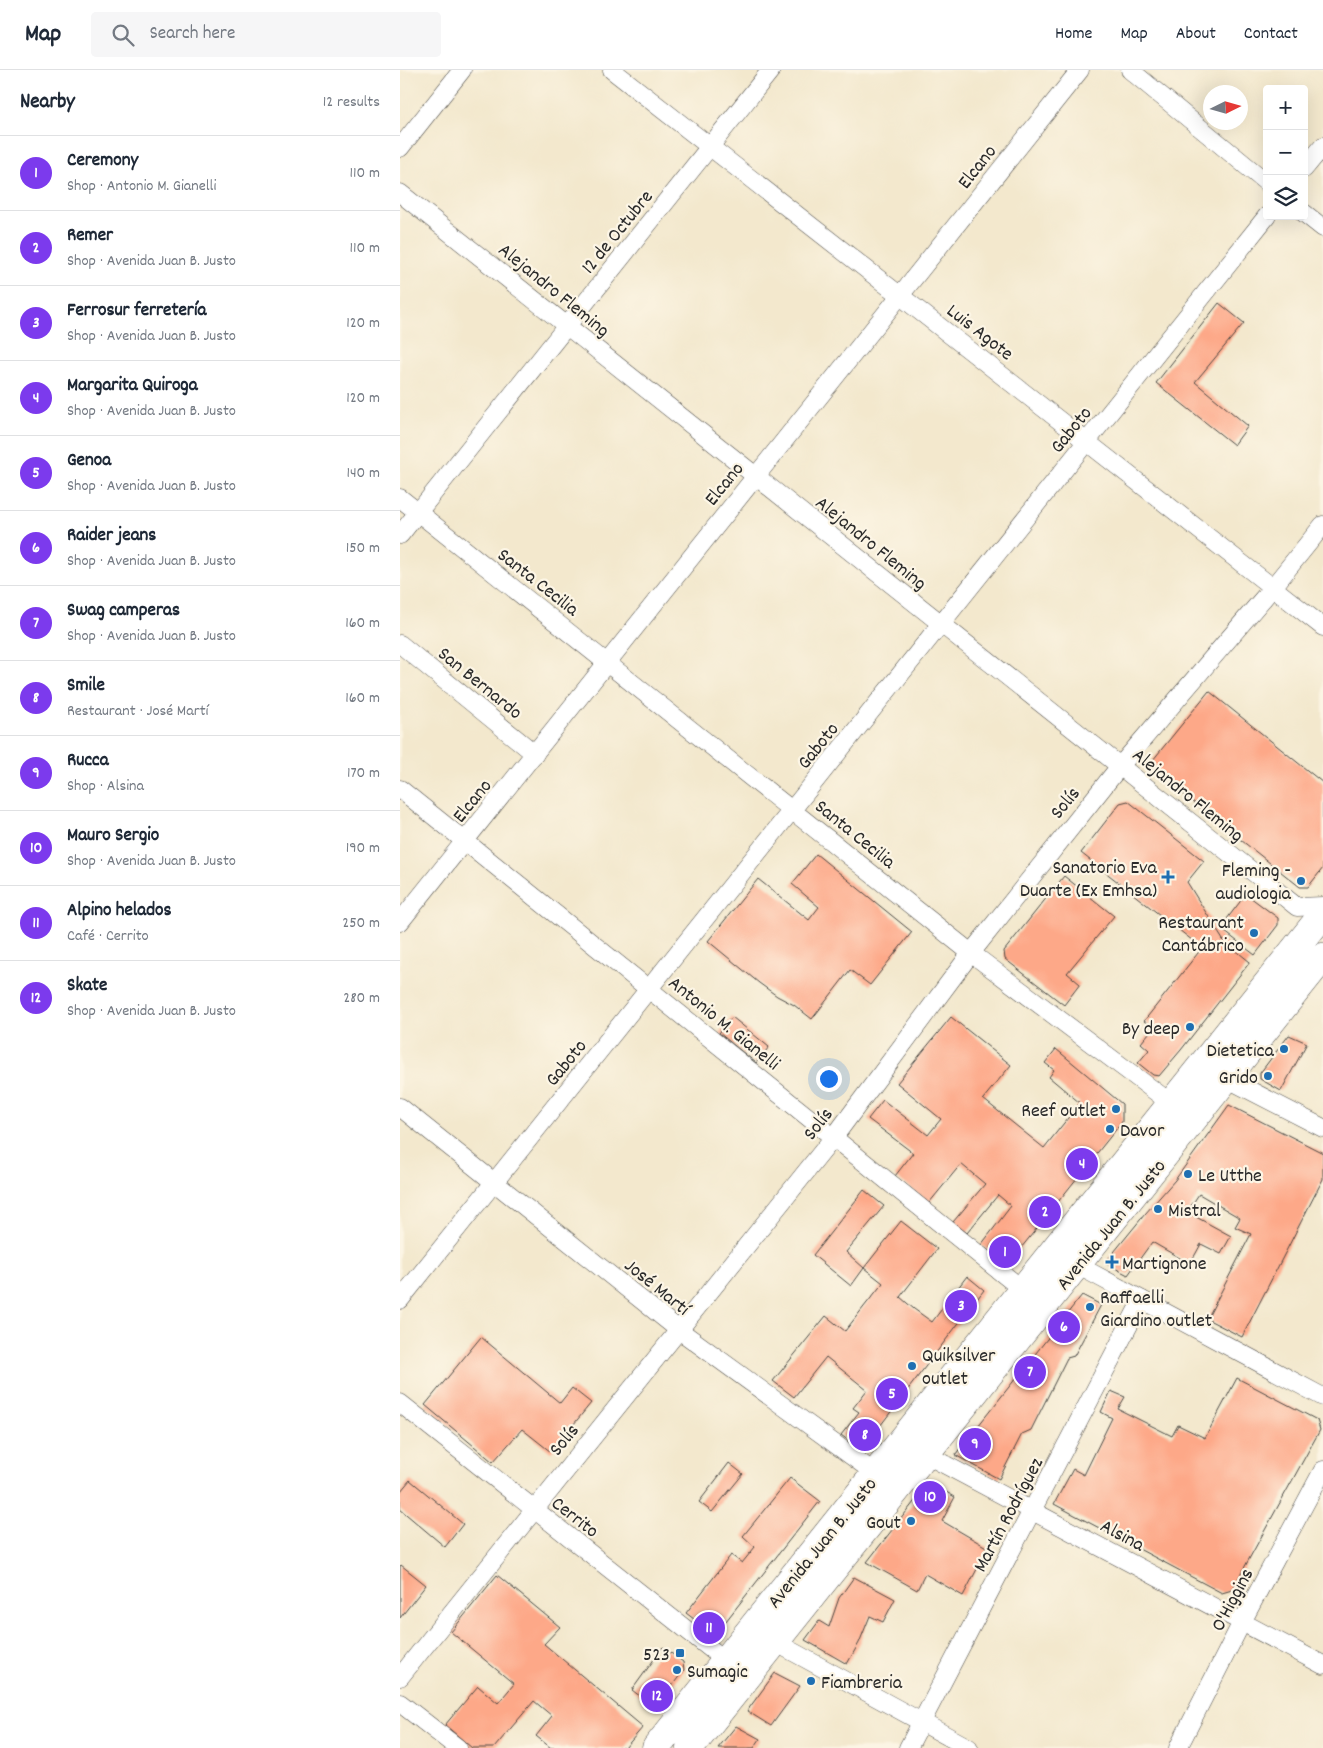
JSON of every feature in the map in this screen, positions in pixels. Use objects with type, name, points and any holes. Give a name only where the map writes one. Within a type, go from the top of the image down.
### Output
[{"type":"main road","name":"Avenida Juan B. Justo","points":[[690,1748],[897,1489],[915,1446],[1022,1290],[1323,914]]},
{"type":"main road","name":"Avenida Juan B. Justo","points":[[656,1748],[875,1473],[915,1446],[1077,1265],[1323,957]]},
{"type":"street","points":[[400,148],[462,70]]},
{"type":"street","name":"Luis Agote","points":[[612,70],[1323,627]]},
{"type":"street","name":"12 de Octubre","points":[[400,535],[771,70]]},
{"type":"street","name":"Elcano","points":[[400,922],[1080,70]]},
{"type":"street","points":[[1130,70],[1263,180]]},
{"type":"street","points":[[1308,165],[1323,146]]},
{"type":"street","name":"Alejandro Fleming","points":[[400,193],[1297,907],[1323,906]]},
{"type":"street","points":[[1308,216],[1323,228]]},
{"type":"street","name":"Gaboto","points":[[400,1300],[1264,220]]},
{"type":"street","name":"Santa Cecilia","points":[[400,498],[971,953],[1172,1104]]},
{"type":"street","name":"Solís","points":[[400,1677],[834,1137],[971,953],[1120,766],[1273,587],[1323,525]]},
{"type":"street","name":"San Bernardo","points":[[400,644],[534,754]]},
{"type":"street","name":"Antonio M. Gianelli","points":[[400,789],[1022,1290]]},
{"type":"street","points":[[1172,1104],[1226,1078],[1323,1128]]},
{"type":"street","name":"José Martí","points":[[400,1107],[679,1330],[897,1489]]},
{"type":"street","points":[[1022,1290],[1077,1265],[1323,1397]]},
{"type":"street","name":"Martín Rodríguez","points":[[908,1748],[1142,1300]]},
{"type":"street","name":"Cerrito","points":[[400,1403],[726,1661]]},
{"type":"street","name":"Alsina","points":[[915,1446],[1323,1665]]},
{"type":"street","name":"O'Higgins","points":[[1178,1748],[1242,1622],[1323,1470]]},
{"type":"street","points":[[726,1661],[775,1642],[970,1748]]},
{"type":"street","points":[[400,1703],[458,1748]]},
{"type":"building","points":[[1219,303],[1244,323],[1195,382],[1248,426],[1234,445],[1156,383]]},
{"type":"building","points":[[1209,691],[1323,783],[1323,868],[1308,887],[1300,887],[1148,766]]},
{"type":"building","name":"Sanatorio Eva Duarte (Ex Emhsa)","points":[[1128,801],[1204,861],[1187,882],[1223,940],[1250,962],[1159,1076],[1153,1075],[1138,1063],[1149,1050],[1141,1043],[1153,1028],[1144,1021],[1202,948],[1081,853],[1120,803]]},
{"type":"building","points":[[816,854],[912,932],[870,985],[850,970],[812,1019],[759,983],[708,941],[758,879],[809,920],[819,907],[792,884]]},
{"type":"building","points":[[1064,876],[1114,916],[1067,973],[1080,984],[1064,1005],[1005,959],[1004,951]]},
{"type":"building","points":[[1246,894],[1278,918],[1278,925],[1255,955],[1220,928]]},
{"type":"building","points":[[732,1017],[769,1047],[756,1063],[719,1033]]},
{"type":"building","points":[[951,1017],[1011,1065],[983,1099],[1044,1148],[1080,1103],[1049,1077],[1054,1070],[1045,1063],[1056,1049],[1122,1104],[1122,1122],[1013,1258],[1002,1261],[981,1245],[1011,1206],[998,1195],[967,1233],[953,1222],[985,1184],[961,1164],[929,1203],[895,1176],[913,1153],[868,1119],[883,1100],[928,1135],[941,1119],[897,1083]]},
{"type":"building","points":[[1289,1035],[1307,1043],[1281,1091],[1260,1079],[1260,1073]]},
{"type":"building","points":[[1229,1105],[1323,1153],[1323,1179],[1242,1337],[1207,1319],[1251,1234],[1235,1227],[1240,1218],[1199,1194],[1187,1212],[1231,1236],[1221,1254],[1201,1244],[1190,1264],[1152,1242],[1128,1275],[1105,1263],[1175,1180]]},
{"type":"building","points":[[864,1190],[884,1206],[846,1252],[864,1268],[851,1286],[813,1255]]},
{"type":"building","points":[[901,1221],[937,1249],[900,1297],[914,1309],[932,1322],[967,1276],[984,1290],[864,1447],[857,1447],[841,1435],[859,1412],[853,1408],[867,1390],[826,1357],[794,1397],[773,1381],[826,1316],[845,1331],[883,1283],[864,1268]]},
{"type":"building","points":[[1082,1295],[1101,1305],[1074,1356],[1067,1358],[1031,1430],[1022,1434],[999,1479],[955,1455]]},
{"type":"building","points":[[481,1337],[560,1403],[572,1388],[591,1403],[551,1452],[522,1429],[493,1462],[425,1405]]},
{"type":"building","points":[[1237,1378],[1317,1420],[1320,1430],[1232,1590],[1222,1593],[1054,1504],[1073,1469],[1084,1475],[1112,1418],[1101,1412],[1111,1391],[1125,1397],[1118,1409],[1172,1436],[1178,1425],[1205,1438]]},
{"type":"building","points":[[729,1463],[743,1474],[712,1512],[699,1502]]},
{"type":"building","points":[[790,1478],[820,1501],[715,1635],[686,1613],[731,1555],[742,1563],[755,1547],[743,1536]]},
{"type":"building","points":[[410,1480],[463,1524],[445,1547],[400,1509],[400,1492]]},
{"type":"building","points":[[937,1487],[955,1497],[942,1521],[988,1548],[963,1596],[925,1574],[917,1590],[867,1562],[925,1488]]},
{"type":"building","points":[[400,1566],[426,1585],[400,1618]]},
{"type":"building","points":[[497,1575],[560,1627],[544,1644],[643,1727],[625,1748],[551,1748],[536,1736],[552,1716],[534,1701],[494,1748],[472,1748],[445,1725],[478,1686],[498,1703],[514,1684],[451,1632]]},
{"type":"building","points":[[854,1577],[895,1599],[883,1622],[870,1616],[859,1643],[847,1664],[805,1640],[819,1621],[829,1627],[839,1598]]},
{"type":"building","points":[[663,1647],[683,1662],[684,1670],[655,1708],[632,1690]]},
{"type":"building","points":[[775,1673],[800,1686],[771,1726],[747,1711]]},
{"type":"building","points":[[736,1726],[760,1739],[754,1748],[718,1748]]},
{"type":"place","name":"Sanatorio Eva Duarte (Ex Emhsa)","points":[[1168,877]]},
{"type":"place","name":"Fleming - audiologia","points":[[1301,881]]},
{"type":"place","name":"Restaurant Cantábrico","points":[[1254,933]]},
{"type":"place","name":"By deep","points":[[1190,1027]]},
{"type":"place","name":"Dietetica","points":[[1284,1049]]},
{"type":"place","name":"Grido","points":[[1268,1076]]},
{"type":"place","name":"Reef outlet","points":[[1116,1109]]},
{"type":"place","name":"Davor","points":[[1110,1129]]},
{"type":"place","name":"Margarita Quiroga","points":[[1082,1164]]},
{"type":"place","name":"Le Utthe","points":[[1188,1174]]},
{"type":"place","name":"Mistral","points":[[1158,1209]]},
{"type":"place","name":"Remer","points":[[1045,1212]]},
{"type":"place","name":"Ceremony","points":[[1005,1252]]},
{"type":"place","name":"Martignone","points":[[1112,1262]]},
{"type":"place","name":"Ferrosur ferretería","points":[[961,1306]]},
{"type":"place","name":"Raffaelli Giardino outlet","points":[[1090,1307]]},
{"type":"place","name":"Raider jeans","points":[[1064,1327]]},
{"type":"place","name":"Quiksilver outlet","points":[[912,1366]]},
{"type":"place","name":"Swag camperas","points":[[1030,1372]]},
{"type":"place","name":"Genoa","points":[[892,1394]]},
{"type":"place","name":"Smile","points":[[865,1435]]},
{"type":"place","name":"Rucca","points":[[975,1444]]},
{"type":"place","name":"Mauro Sergio","points":[[930,1497]]},
{"type":"place","name":"Gout","points":[[911,1521]]},
{"type":"place","name":"Alpino helados","points":[[709,1628]]},
{"type":"place","name":"523","points":[[680,1653]]},
{"type":"place","name":"Sumagic","points":[[677,1670]]},
{"type":"place","name":"Fiambreria","points":[[811,1681]]},
{"type":"place","name":"Skate","points":[[657,1696]]}]
